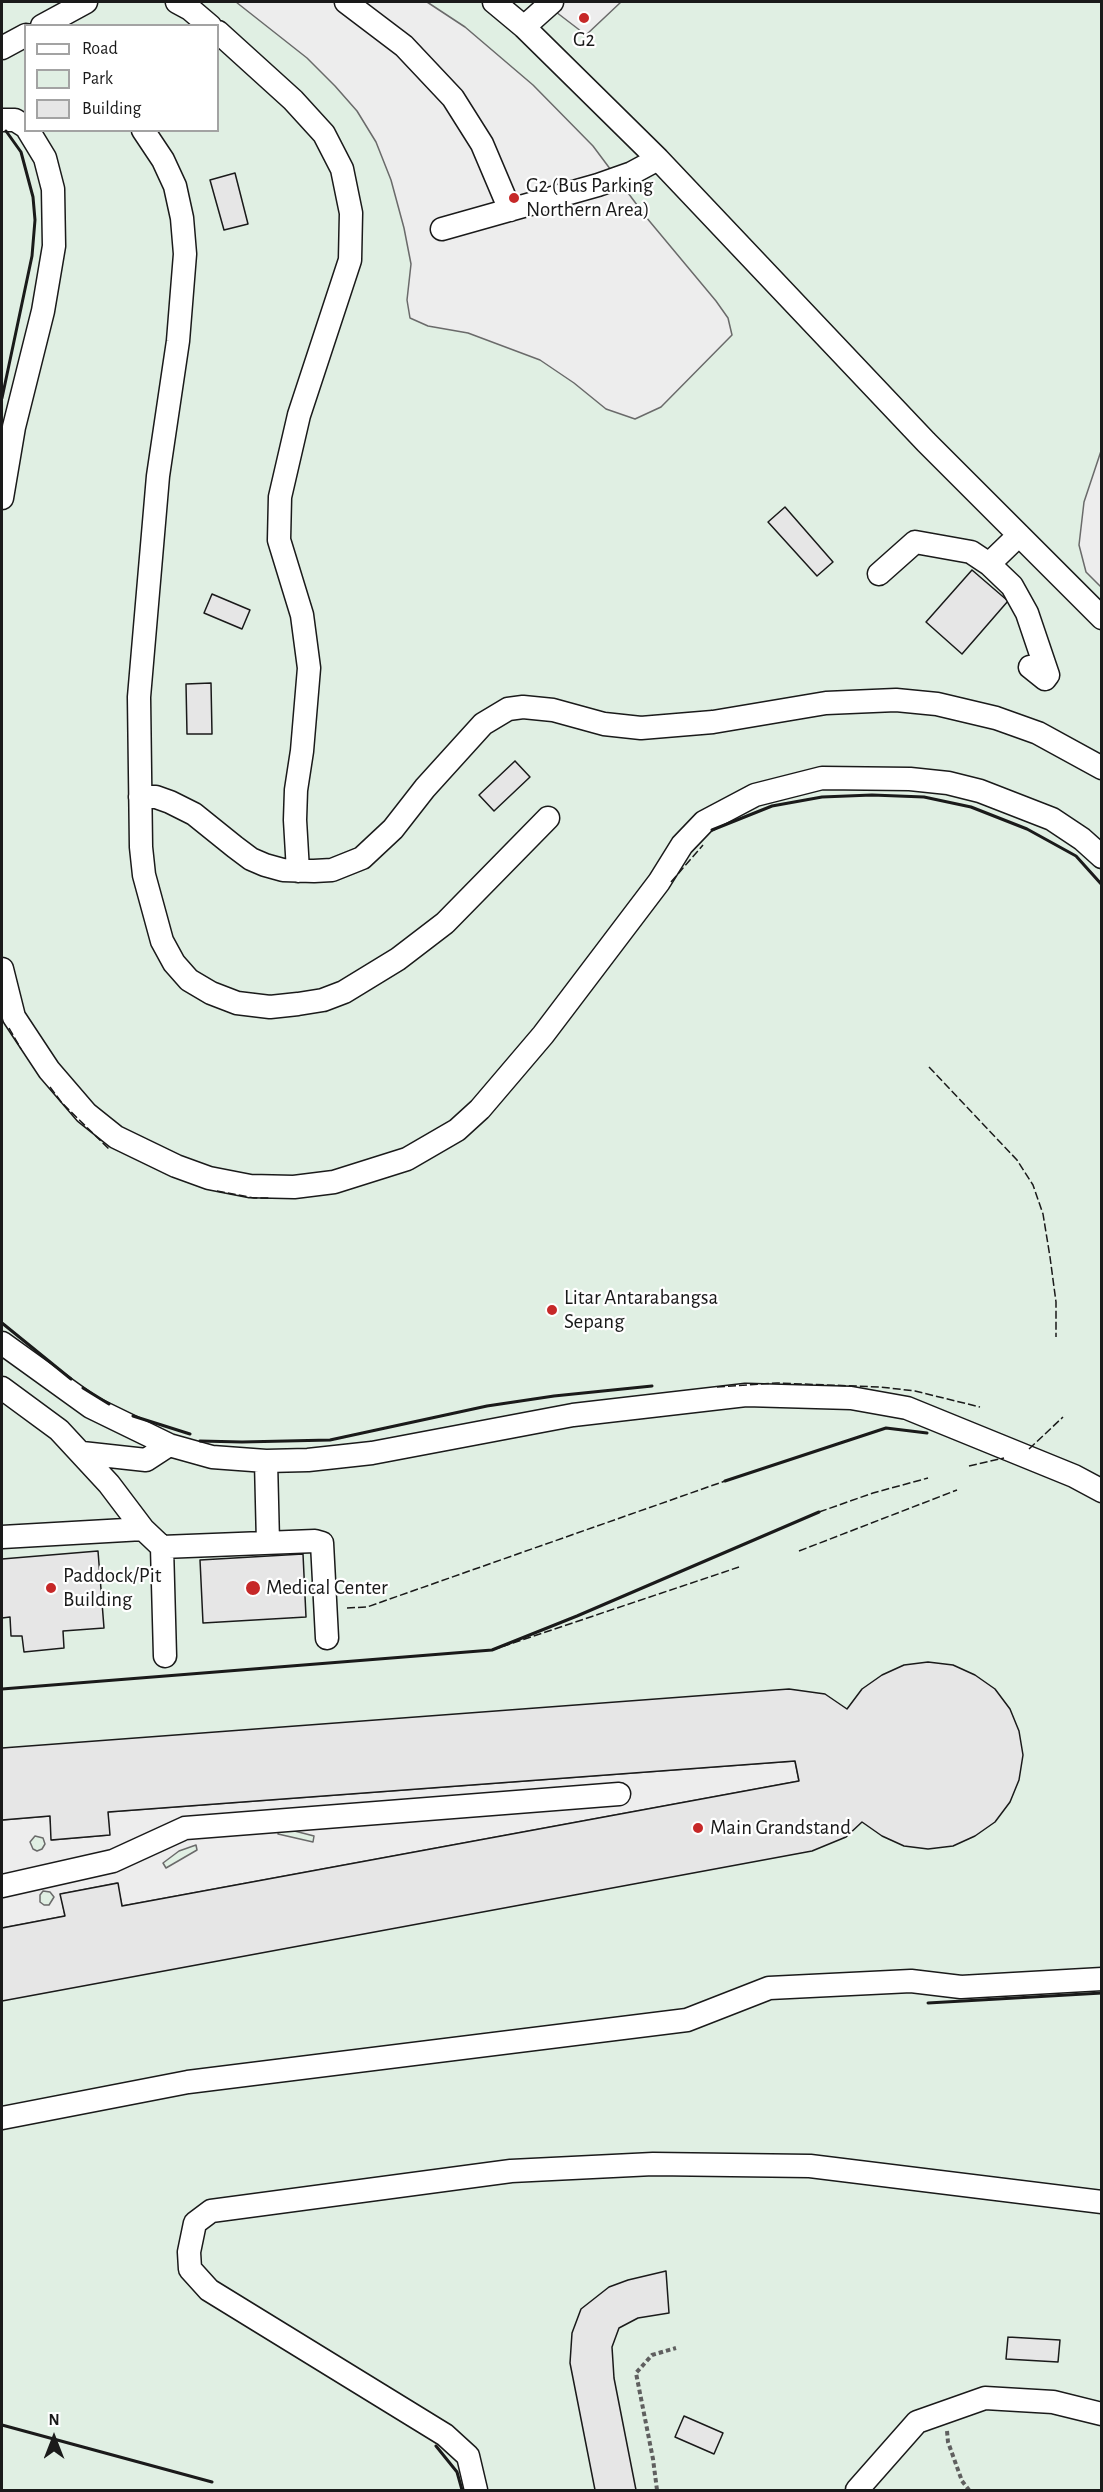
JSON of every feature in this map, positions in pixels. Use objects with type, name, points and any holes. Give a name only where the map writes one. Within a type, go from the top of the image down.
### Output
[{"type":"street","points":[[46,24],[86,2]]},
{"type":"street","points":[[177,2],[190,9],[208,24]]},
{"type":"street","points":[[346,2],[404,46],[453,98],[482,144],[510,210]]},
{"type":"street","points":[[494,2],[524,27],[658,159],[926,442],[1101,618]]},
{"type":"street","points":[[524,27],[552,2]]},
{"type":"street","points":[[219,33],[293,100],[324,134],[342,169],[349,194],[351,213],[350,260],[299,415],[280,497],[279,540],[302,615],[309,668],[302,751],[296,790],[298,871]]},
{"type":"street","points":[[2,48],[24,36]]},
{"type":"street","points":[[2,120],[15,120],[24,127]]},
{"type":"street","points":[[2,498],[14,427],[43,311],[54,246],[53,189],[45,158],[29,132]]},
{"type":"street","points":[[144,132],[163,160],[175,186],[182,218],[185,254],[178,341],[158,476],[140,685],[140,797],[144,875],[162,941],[174,963],[189,980],[211,993],[237,1003],[270,1006],[323,1000],[366,981],[445,923],[548,818]]},
{"type":"street","points":[[442,229],[598,185],[632,173],[658,159]]},
{"type":"street","points":[[989,564],[1019,535]]},
{"type":"street","points":[[879,574],[915,542],[971,552],[989,564],[1012,586],[1022,604],[1046,664],[1048,675],[1045,679],[1030,667]]},
{"type":"street","points":[[140,797],[156,797],[194,813],[251,859],[283,870],[332,870],[362,858],[393,829],[425,788],[483,724],[508,709],[523,707],[553,710],[604,724],[641,728],[713,722],[826,702],[896,700],[937,704],[996,718],[1038,733],[1101,768]]},
{"type":"street","points":[[2,969],[14,1017],[49,1070],[86,1113],[116,1137],[176,1166],[209,1178],[250,1186],[294,1187],[334,1182],[407,1159],[457,1130],[480,1109],[543,1035],[659,882],[682,845],[704,822],[755,795],[822,778],[910,779],[948,783],[980,791],[1052,819],[1082,839],[1101,856]]},
{"type":"street","points":[[2,1343],[91,1407],[169,1445],[212,1457],[266,1461],[308,1460],[372,1453],[573,1415],[746,1395],[839,1397],[908,1408],[1074,1476],[1101,1491]]},
{"type":"street","points":[[2,1388],[59,1430],[109,1484],[143,1529],[162,1547],[165,1656]]},
{"type":"street","points":[[82,1453],[146,1460],[169,1445]]},
{"type":"street","points":[[266,1461],[268,1543]]},
{"type":"street","points":[[2,1538],[143,1529]]},
{"type":"street","points":[[162,1547],[322,1543],[327,1638]]},
{"type":"street","points":[[7,1883],[114,1861],[185,1828],[619,1794]]},
{"type":"street","points":[[2,2118],[188,2082],[687,2020],[769,1988],[911,1981],[960,1987],[1101,1979]]},
{"type":"street","points":[[476,2490],[468,2456],[446,2435],[209,2290],[190,2270],[189,2252],[195,2223],[211,2211],[512,2171],[653,2164],[810,2166],[1101,2202]]},
{"type":"street","points":[[857,2490],[918,2422],[985,2398],[1053,2402],[1101,2414]]},
{"type":"path","points":[[657,2490],[636,2373],[652,2355],[676,2348]]},
{"type":"path","points":[[946,2412],[948,2442],[962,2481],[969,2490]]},
{"type":"green space","name":"Litar Antarabangsa Sepang","points":[[2,2],[1101,2],[1101,2490],[2,2490]]},
{"type":"shaded area","name":"G2 (Bus Parking Northern Area)","points":[[236,2],[427,2],[465,27],[533,85],[593,146],[646,217],[716,301],[728,318],[732,335],[661,407],[635,419],[606,409],[574,383],[540,360],[468,333],[428,326],[410,318],[407,300],[411,264],[391,180],[376,142],[357,111],[307,58]]},
{"type":"shaded area","name":"G2","points":[[543,2],[621,2],[586,35]]},
{"type":"shaded area","points":[[1101,451],[1101,587],[1086,572],[1079,545],[1084,502]]},
{"type":"shaded area","points":[[795,1761],[799,1781],[122,1906],[117,1883],[61,1894],[65,1916],[2,1928],[2,1820],[50,1816],[52,1840],[109,1835],[108,1812]],"holes":[[[279,1827],[314,1836],[313,1842],[278,1834]],[[35,1836],[43,1838],[45,1844],[37,1851],[33,1849],[30,1842]],[[196,1845],[197,1850],[166,1868],[163,1863],[179,1851]],[[43,1891],[50,1892],[54,1897],[49,1905],[44,1905],[40,1902],[40,1895]]]},
{"type":"building","points":[[235,173],[248,224],[224,230],[210,180]]},
{"type":"building","points":[[785,507],[833,562],[817,576],[768,522]]},
{"type":"building","points":[[972,570],[1008,601],[962,654],[926,622]]},
{"type":"building","points":[[212,594],[250,610],[242,629],[204,613]]},
{"type":"building","points":[[211,683],[212,734],[187,734],[186,684]]},
{"type":"building","points":[[515,761],[530,777],[494,811],[479,795]]},
{"type":"building","name":"Paddock/Pit Building","points":[[98,1551],[104,1628],[63,1631],[64,1648],[24,1652],[22,1636],[11,1636],[10,1617],[2,1618],[2,1559]]},
{"type":"building","name":"Medical Center","points":[[303,1554],[306,1617],[203,1623],[200,1560]]},
{"type":"building","name":"Main Grandstand","points":[[928,1662],[953,1665],[975,1675],[995,1689],[1010,1709],[1019,1731],[1023,1755],[1019,1780],[1010,1802],[995,1822],[975,1836],[953,1846],[928,1849],[904,1846],[882,1836],[862,1822],[846,1837],[812,1851],[2,2001],[2,1928],[65,1916],[60,1894],[118,1883],[122,1906],[799,1781],[795,1761],[108,1812],[110,1835],[51,1840],[50,1816],[2,1820],[2,1748],[789,1689],[825,1694],[847,1709],[862,1689],[882,1675],[904,1665]]},
{"type":"building","points":[[666,2271],[669,2313],[638,2318],[619,2328],[612,2347],[614,2378],[636,2490],[595,2490],[570,2363],[572,2333],[581,2309],[609,2287]]},
{"type":"building","points":[[1008,2337],[1060,2340],[1058,2362],[1006,2359]]},
{"type":"building","points":[[684,2416],[723,2433],[714,2454],[675,2437]]},
{"type":"fence","points":[[671,882],[703,845]]},
{"type":"fence","points":[[9,1028],[21,1049]]},
{"type":"fence","points":[[929,1067],[1017,1160],[1033,1185],[1043,1214],[1050,1257],[1056,1302],[1056,1337]]},
{"type":"fence","points":[[50,1087],[62,1103],[110,1150]]},
{"type":"fence","points":[[217,1191],[254,1198],[270,1198]]},
{"type":"fence","points":[[717,1387],[777,1383],[880,1387],[915,1391],[980,1407]]},
{"type":"fence","points":[[1029,1449],[1063,1417]]},
{"type":"fence","points":[[969,1466],[1004,1458]]},
{"type":"fence","points":[[819,1512],[873,1493],[928,1478]]},
{"type":"fence","points":[[347,1608],[367,1607],[725,1481]]},
{"type":"fence","points":[[799,1551],[957,1490]]},
{"type":"fence","points":[[492,1650],[739,1567]]},
{"type":"wall","points":[[2,398],[32,256],[35,220],[33,197],[21,152],[6,131]]},
{"type":"wall","points":[[712,830],[772,806],[822,797],[872,795],[924,797],[971,807],[1027,829],[1076,856],[1102,885]]},
{"type":"wall","points":[[2,1323],[71,1379]]},
{"type":"wall","points":[[200,1441],[330,1440],[487,1406],[554,1396],[652,1386]]},
{"type":"wall","points":[[83,1388],[109,1404]]},
{"type":"wall","points":[[133,1416],[190,1434]]},
{"type":"wall","points":[[725,1481],[886,1428],[927,1433]]},
{"type":"wall","points":[[2,1689],[492,1650],[819,1512]]},
{"type":"wall","points":[[928,2003],[1102,1993]]},
{"type":"wall","points":[[2,2425],[212,2482]]},
{"type":"wall","points":[[436,2446],[457,2472],[462,2490]]},
{"type":"place","name":"G2","points":[[584,18]]},
{"type":"place","name":"G2 (Bus Parking Northern Area)","points":[[514,198]]},
{"type":"place","name":"Litar Antarabangsa Sepang","points":[[552,1310]]},
{"type":"place","name":"Paddock/Pit Building","points":[[51,1588]]},
{"type":"place","name":"Medical Center","points":[[253,1588]]},
{"type":"place","name":"Main Grandstand","points":[[698,1828]]}]
